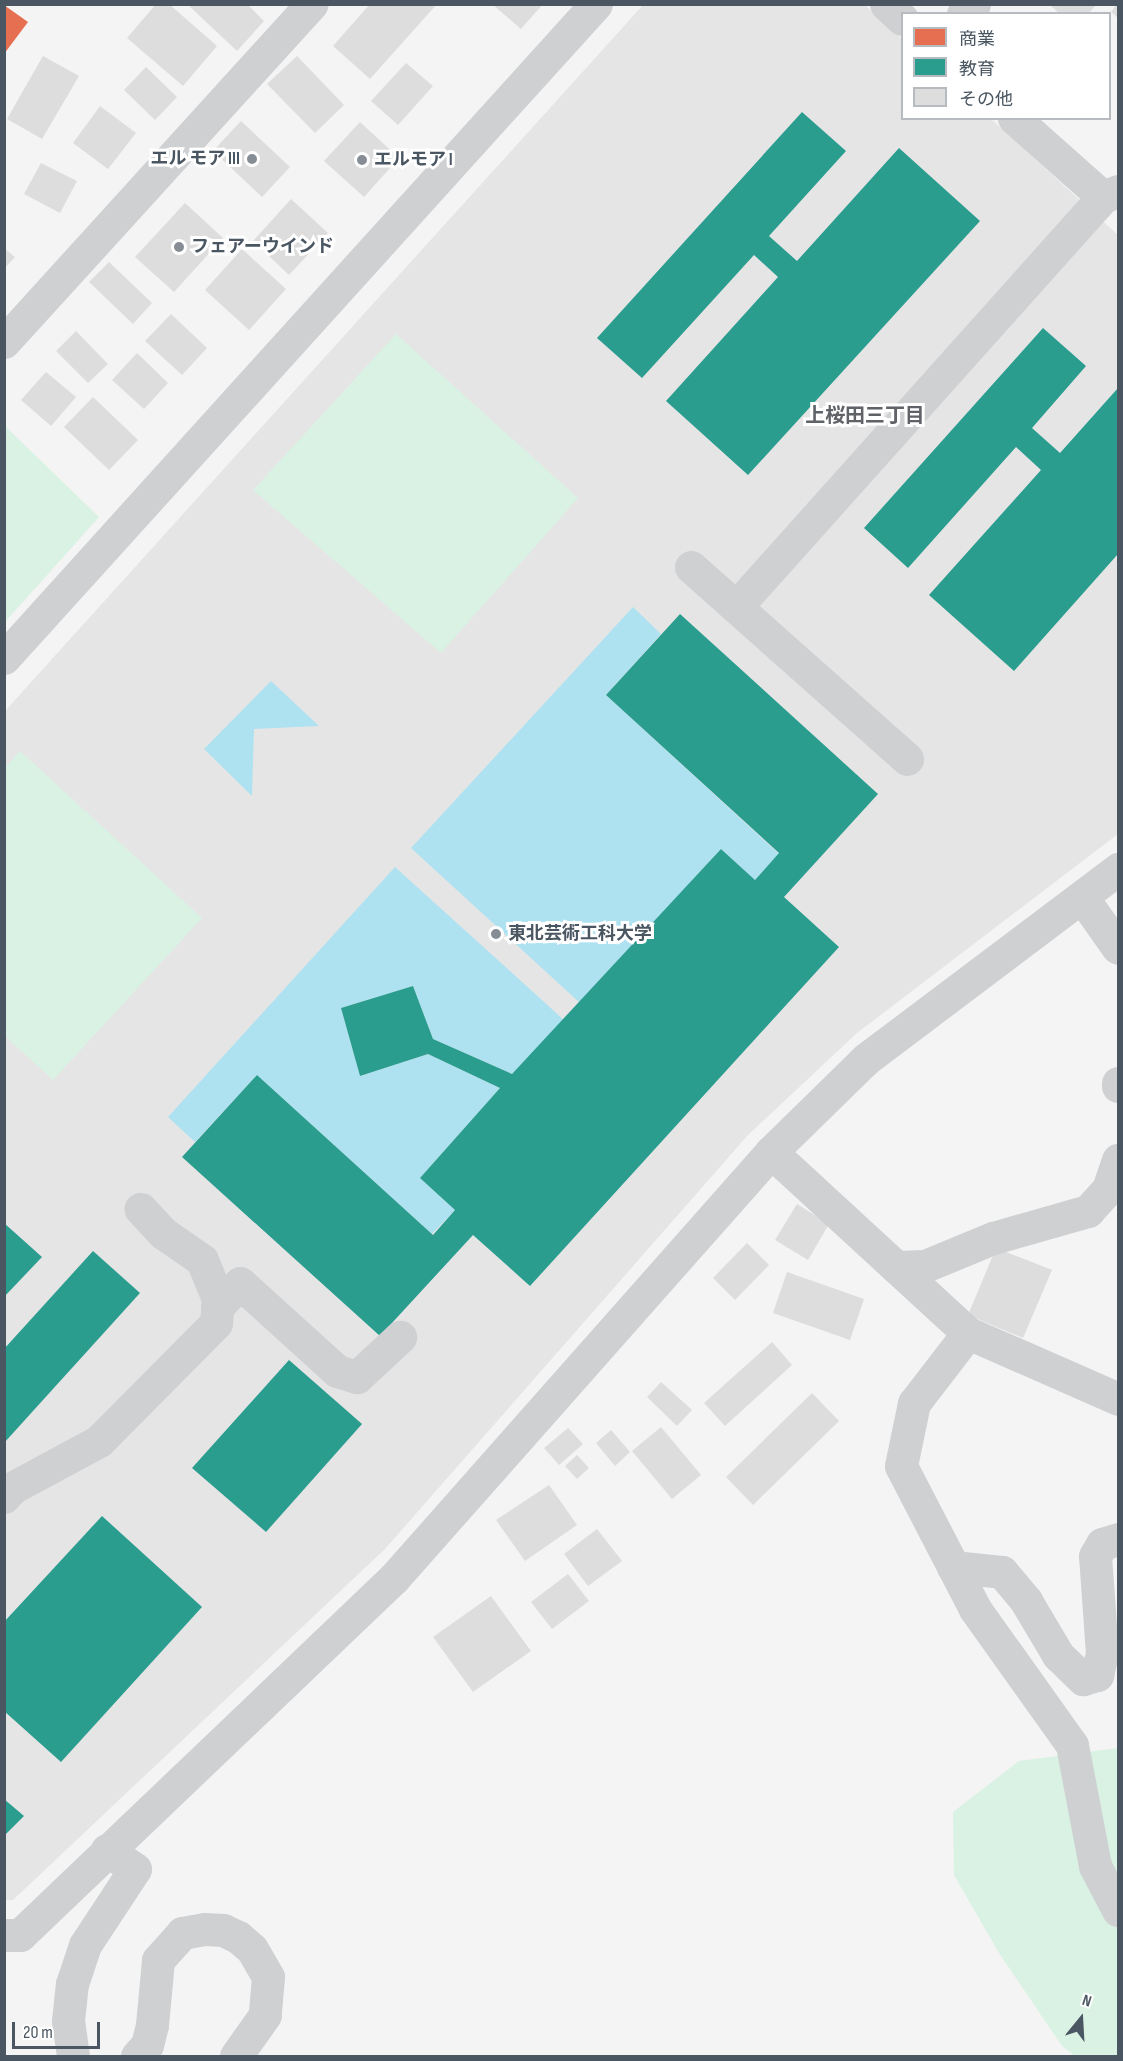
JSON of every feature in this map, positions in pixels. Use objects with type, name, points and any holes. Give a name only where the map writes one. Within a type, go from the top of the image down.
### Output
[{"type":"street","points":[[4,342],[312,4]]},
{"type":"street","points":[[4,658],[596,4]]},
{"type":"street","points":[[886,4],[901,17]]},
{"type":"street","points":[[736,607],[1111,194],[1017,120]]},
{"type":"street","points":[[691,567],[907,759]]},
{"type":"street","points":[[4,1935],[20,1935],[394,1578],[771,1152],[866,1059],[1119,869]]},
{"type":"street","points":[[1082,897],[1119,948]]},
{"type":"street","points":[[771,1152],[968,1333],[1119,1399]]},
{"type":"street","points":[[896,1267],[925,1266],[993,1238],[1088,1211],[1108,1189],[1119,1160]]},
{"type":"street","points":[[4,1497],[12,1488],[99,1441],[216,1323],[218,1299],[202,1260],[163,1233],[141,1209]]},
{"type":"street","points":[[217,1307],[240,1283],[337,1371],[357,1377],[400,1337]]},
{"type":"street","points":[[968,1333],[914,1403],[901,1466],[975,1609],[1072,1745],[1095,1866],[1119,1910]]},
{"type":"street","points":[[953,1567],[1002,1572],[1026,1601],[1058,1655],[1083,1679],[1097,1676],[1102,1660],[1095,1556],[1102,1544],[1119,1539]]},
{"type":"street","points":[[73,2056],[68,2021],[78,1964],[106,1907],[135,1869],[107,1850]]},
{"type":"street","points":[[137,2056],[147,2045],[152,2025],[158,1960],[182,1934],[205,1929],[223,1930],[238,1938],[252,1949],[268,1977],[265,2015],[236,2056]]},
{"type":"shaded area","name":"東北芸術工科大学","points":[[643,5],[865,5],[901,38],[901,120],[992,120],[1118,235],[1118,834],[857,1033],[748,1135],[385,1549],[13,1900],[5,1900],[5,711]]},
{"type":"green space","points":[[396,334],[578,498],[441,653],[253,490]]},
{"type":"green space","points":[[5,426],[99,517],[5,622]]},
{"type":"green space","points":[[20,751],[202,918],[53,1080],[5,1036],[5,768]]},
{"type":"green space","points":[[1118,1748],[1118,2056],[1075,2056],[1062,2046],[999,1953],[954,1875],[953,1812],[1019,1761]]},
{"type":"water","points":[[633,607],[661,634],[606,695],[779,854],[755,880],[721,849],[580,1003],[411,848]]},
{"type":"water","points":[[271,681],[319,726],[254,729],[252,796],[204,749]]},
{"type":"water","points":[[395,867],[564,1020],[512,1074],[433,1039],[413,986],[341,1008],[360,1076],[428,1054],[500,1088],[420,1178],[455,1210],[432,1234],[257,1075],[195,1142],[168,1117]]},
{"type":"building: 商業","points":[[4,5],[28,22],[4,54]]},
{"type":"building: 教育","points":[[802,112],[846,151],[769,236],[797,261],[899,148],[980,221],[748,475],[666,401],[778,277],[754,255],[642,378],[597,338]]},
{"type":"building: 教育","points":[[1043,328],[1086,366],[1032,428],[1060,453],[1118,388],[1118,554],[1014,671],[929,595],[1041,470],[1016,447],[908,568],[864,528]]},
{"type":"building: 教育","points":[[680,614],[878,794],[784,897],[839,947],[530,1286],[473,1235],[380,1336],[182,1157],[257,1075],[433,1235],[455,1210],[420,1178],[500,1088],[428,1054],[360,1076],[341,1008],[413,986],[433,1039],[512,1074],[721,849],[755,880],[779,853],[606,695]]},
{"type":"building: 教育","points":[[4,1223],[42,1257],[4,1297]]},
{"type":"building: 教育","points":[[93,1251],[140,1293],[4,1443],[4,1349]]},
{"type":"building: 教育","points":[[289,1360],[362,1424],[266,1532],[192,1468]]},
{"type":"building: 教育","points":[[102,1516],[202,1607],[61,1762],[4,1711],[4,1622]]},
{"type":"building: 教育","points":[[4,1799],[24,1816],[4,1836]]},
{"type":"building: その他","points":[[156,4],[169,4],[217,46],[183,86],[127,38]]},
{"type":"building: その他","points":[[187,4],[247,4],[264,21],[237,51]]},
{"type":"building: その他","points":[[370,4],[437,4],[370,79],[333,46]]},
{"type":"building: その他","points":[[492,4],[543,4],[521,29]]},
{"type":"building: その他","points":[[1050,5],[1096,5],[1090,12],[1058,12]]},
{"type":"building: その他","points":[[1118,5],[1118,18],[1111,12]]},
{"type":"building: その他","points":[[43,56],[79,76],[42,139],[7,119]]},
{"type":"building: その他","points":[[297,56],[344,105],[315,133],[267,84]]},
{"type":"building: その他","points":[[406,63],[433,86],[398,125],[371,101]]},
{"type":"building: その他","points":[[146,67],[177,97],[155,120],[124,90]]},
{"type":"building: その他","points":[[100,106],[136,133],[108,169],[73,143]]},
{"type":"building: その他","name":"エル モア III","points":[[241,121],[290,167],[262,197],[213,151]]},
{"type":"building: その他","name":"エルモア I","points":[[360,122],[399,158],[364,197],[324,161]]},
{"type":"building: その他","points":[[41,163],[77,181],[60,213],[24,194]]},
{"type":"building: その他","points":[[291,199],[328,233],[289,275],[253,241]]},
{"type":"building: その他","name":"フェアーウインド","points":[[185,203],[223,238],[174,292],[135,257]]},
{"type":"building: その他","points":[[4,248],[15,257],[4,269]]},
{"type":"building: その他","points":[[242,249],[286,289],[249,330],[205,290]]},
{"type":"building: その他","points":[[109,262],[152,303],[133,324],[89,282]]},
{"type":"building: その他","points":[[171,314],[207,348],[182,375],[145,341]]},
{"type":"building: その他","points":[[76,331],[108,364],[88,383],[56,351]]},
{"type":"building: その他","points":[[137,353],[168,383],[144,409],[112,380]]},
{"type":"building: その他","points":[[46,372],[76,397],[51,426],[21,400]]},
{"type":"building: その他","points":[[93,397],[138,440],[109,470],[64,427]]},
{"type":"building: その他","points":[[797,1204],[829,1224],[808,1260],[775,1240]]},
{"type":"building: その他","points":[[747,1243],[769,1265],[735,1300],[713,1278]]},
{"type":"building: その他","points":[[996,1248],[1052,1270],[1023,1338],[968,1315]]},
{"type":"building: その他","points":[[787,1272],[864,1299],[850,1340],[773,1313]]},
{"type":"building: その他","points":[[772,1342],[792,1365],[725,1426],[704,1403]]},
{"type":"building: その他","points":[[661,1382],[692,1410],[677,1426],[647,1397]]},
{"type":"building: その他","points":[[812,1393],[839,1421],[753,1505],[726,1477]]},
{"type":"building: その他","points":[[661,1427],[701,1475],[672,1499],[632,1451]]},
{"type":"building: その他","points":[[568,1428],[583,1444],[559,1465],[544,1448]]},
{"type":"building: その他","points":[[611,1430],[630,1452],[615,1466],[596,1443]]},
{"type":"building: その他","points":[[577,1455],[589,1468],[577,1479],[565,1466]]},
{"type":"building: その他","points":[[549,1485],[577,1525],[525,1561],[496,1520]]},
{"type":"building: その他","points":[[597,1529],[622,1561],[588,1586],[564,1554]]},
{"type":"building: その他","points":[[568,1574],[589,1601],[552,1629],[531,1602]]},
{"type":"building: その他","points":[[491,1596],[531,1651],[473,1692],[433,1637]]},
{"type":"place","name":"エル モア III","points":[[252,159]]},
{"type":"place","name":"エルモア I","points":[[362,160]]},
{"type":"place","name":"フェアーウインド","points":[[179,247]]},
{"type":"place","name":"東北芸術工科大学","points":[[496,934]]},
{"type":"district","name":"上桜田三丁目","points":[[865,416]]}]
